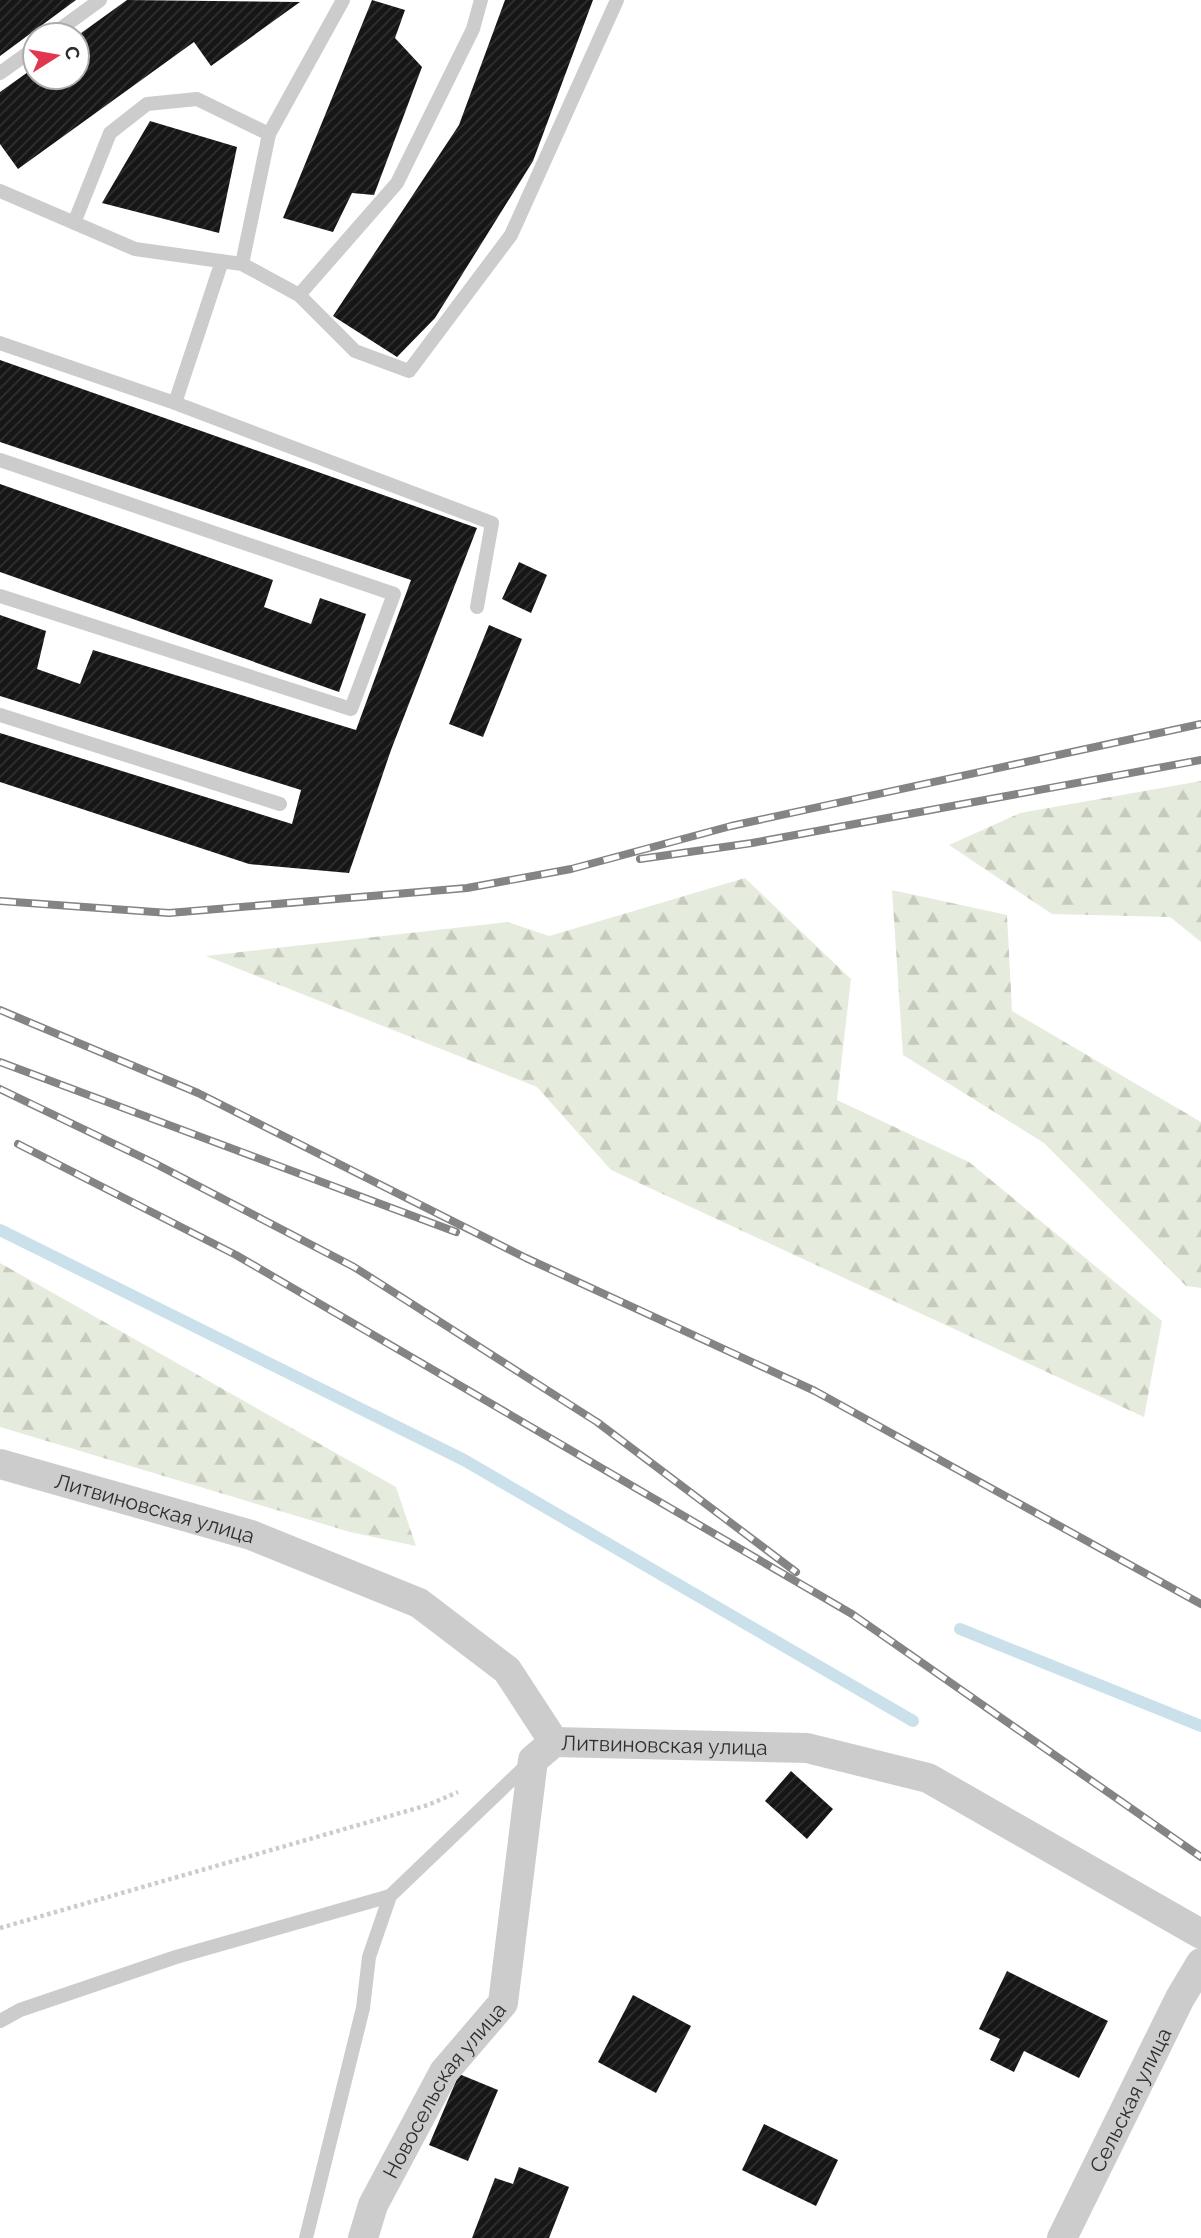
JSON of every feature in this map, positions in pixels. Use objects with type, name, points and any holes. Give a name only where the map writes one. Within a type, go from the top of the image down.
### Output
[{"type":"street","name":"Литвиновская улица","points":[[0,1464],[251,1535],[419,1603],[507,1670],[543,1751],[807,1748],[928,1778],[1201,1934]]},
{"type":"street","name":"Новосельская улица","points":[[363,2238],[373,2206],[444,2072],[503,2003],[543,1751]]},
{"type":"street","name":"Сельская улица","points":[[1062,2238],[1180,1998],[1201,1964]]},
{"type":"lane","points":[[71,21],[100,0]]},
{"type":"lane","points":[[242,264],[269,134],[343,0]]},
{"type":"lane","points":[[299,295],[397,183],[473,29],[481,0]]},
{"type":"lane","points":[[0,191],[135,249],[242,264],[299,295],[355,351],[409,371],[511,235],[617,0]]},
{"type":"lane","points":[[0,73],[21,58]]},
{"type":"lane","points":[[74,223],[110,133],[147,104],[197,99],[269,134]]},
{"type":"lane","points":[[174,403],[222,261]]},
{"type":"lane","points":[[0,343],[174,403],[492,523],[477,607]]},
{"type":"lane","points":[[0,460],[394,594],[351,709],[0,596]]},
{"type":"lane","points":[[0,715],[280,804]]},
{"type":"lane","points":[[306,2238],[363,2008],[369,1957],[390,1896],[543,1751]]},
{"type":"lane","points":[[0,2021],[20,2010],[176,1957],[390,1896]]},
{"type":"path","points":[[0,1928],[428,1805],[463,1790]]},
{"type":"green space","points":[[1201,781],[1201,942],[1170,917],[1052,914],[949,845],[1020,813]]},
{"type":"green space","points":[[745,878],[851,979],[837,1100],[969,1162],[1162,1321],[1144,1417],[611,1170],[537,1087],[206,956],[508,922],[549,936]]},
{"type":"green space","points":[[892,890],[1007,915],[1012,1011],[1201,1122],[1201,1288],[1186,1286],[1044,1143],[903,1055]]},
{"type":"green space","points":[[0,1263],[396,1487],[416,1546],[350,1532],[0,1427]]},
{"type":"building","points":[[0,0],[76,0],[48,21],[21,21],[21,41],[0,56]]},
{"type":"building","points":[[127,0],[300,2],[211,66],[194,42],[18,169],[0,144],[0,92],[21,77],[21,91],[91,91],[91,26]]},
{"type":"building","points":[[372,0],[405,10],[395,38],[422,67],[374,195],[352,193],[333,232],[283,218]]},
{"type":"building","points":[[505,0],[593,0],[533,161],[435,318],[397,357],[333,316],[459,125]]},
{"type":"building","points":[[150,121],[237,147],[219,233],[102,203]]},
{"type":"building","points":[[0,360],[477,528],[391,750],[349,873],[249,864],[0,782],[0,733],[292,824],[301,790],[0,696],[0,615],[46,631],[37,669],[80,684],[93,650],[356,730],[411,580],[0,442]]},
{"type":"building","points":[[0,484],[273,580],[264,607],[311,624],[320,598],[366,614],[339,692],[0,572]]},
{"type":"building","points":[[519,562],[547,575],[531,613],[502,599]]},
{"type":"building","points":[[489,625],[522,639],[483,737],[449,724]]},
{"type":"building","points":[[791,1771],[833,1809],[807,1839],[765,1801]]},
{"type":"building","points":[[1007,1971],[1108,2021],[1079,2078],[1024,2051],[1014,2072],[990,2060],[1000,2039],[979,2029]]},
{"type":"building","points":[[633,1995],[691,2026],[656,2093],[598,2062]]},
{"type":"building","points":[[459,2074],[498,2090],[468,2161],[429,2145]]},
{"type":"building","points":[[764,2124],[838,2160],[816,2206],[742,2170]]},
{"type":"building","points":[[519,2167],[569,2187],[549,2238],[472,2238],[495,2178],[513,2184]]},
{"type":"waterway","points":[[0,1230],[464,1460],[913,1721]]},
{"type":"waterway","points":[[960,1629],[1201,1726]]},
{"type":"railway","points":[[0,901],[169,913],[467,888],[571,869],[731,826],[1201,724]]},
{"type":"railway","points":[[640,859],[752,843],[1201,760]]},
{"type":"railway","points":[[0,1010],[198,1093],[526,1258],[815,1391],[1201,1604]]},
{"type":"railway","points":[[0,1062],[456,1232]]},
{"type":"railway","points":[[0,1089],[154,1163],[354,1267],[597,1422],[796,1572]]},
{"type":"railway","points":[[18,1144],[236,1255],[852,1614],[1201,1857]]}]
